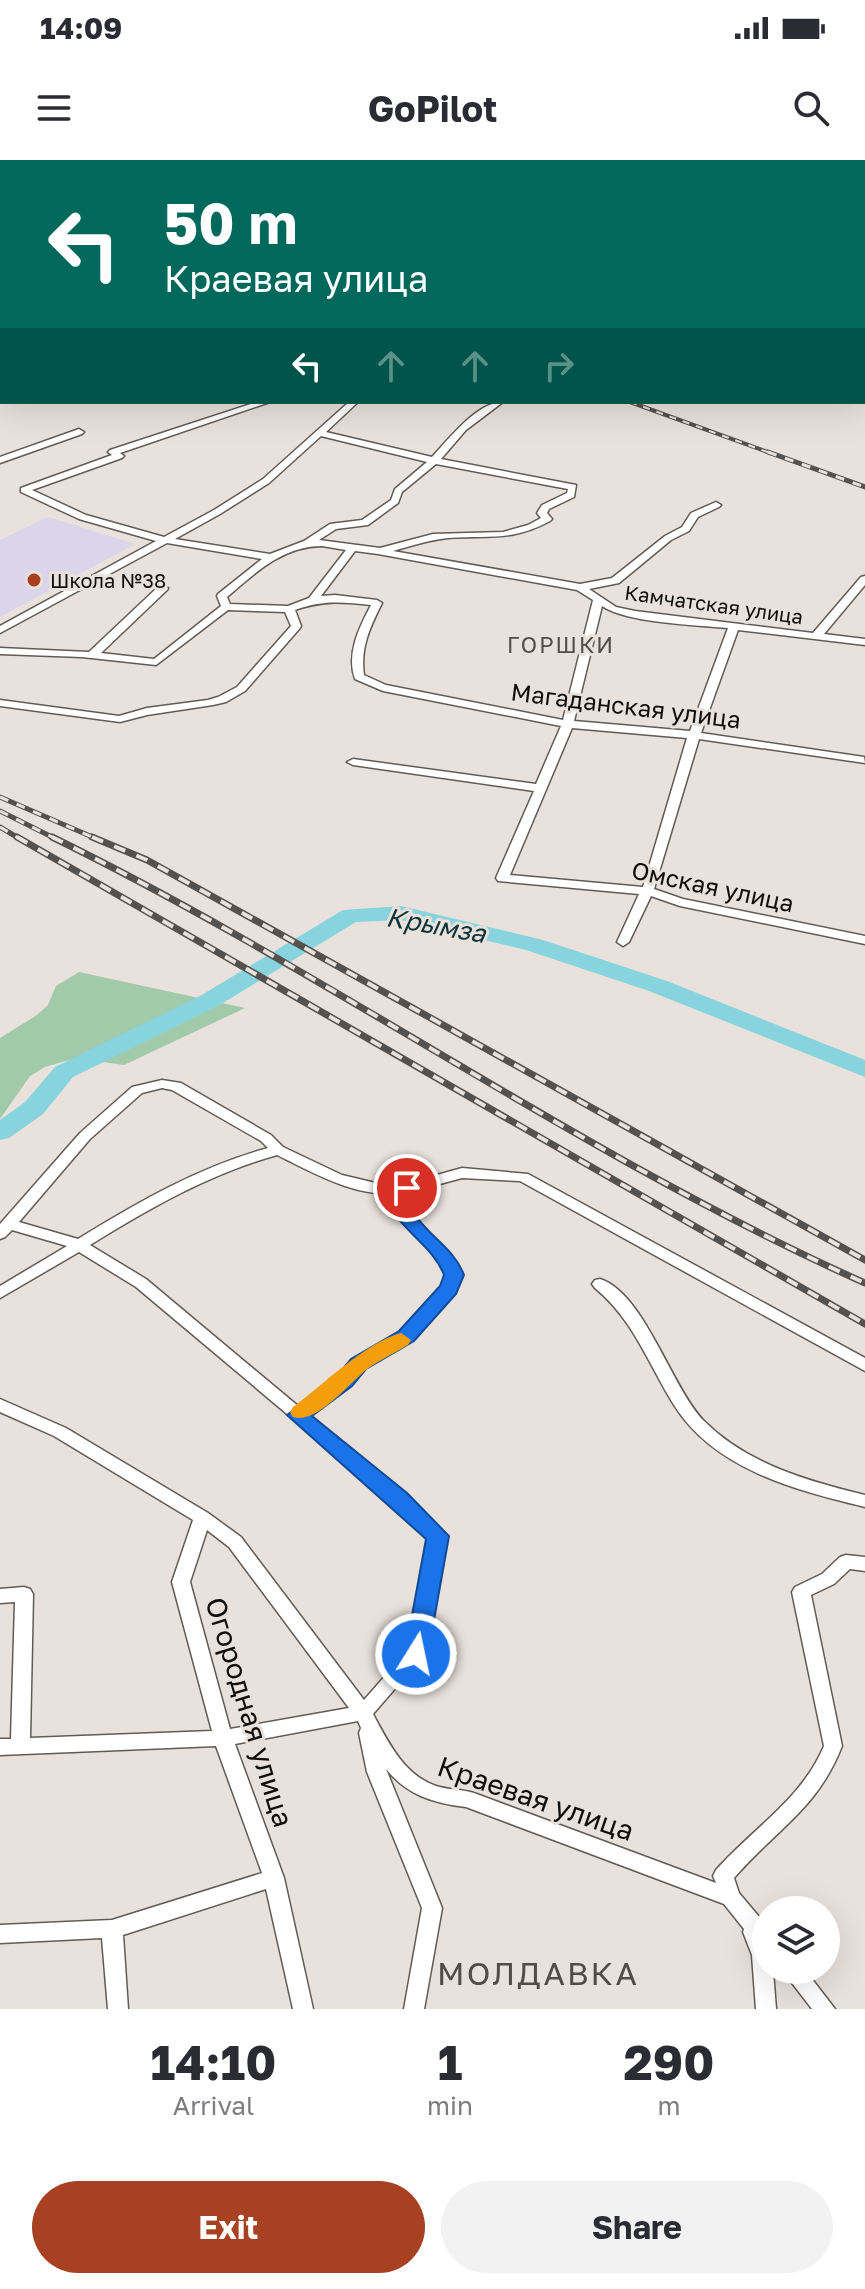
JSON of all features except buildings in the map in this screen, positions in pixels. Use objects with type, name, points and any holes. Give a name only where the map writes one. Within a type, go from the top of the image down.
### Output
[{"type":"street","points":[[260,404],[113,452],[119,456],[24,490],[50,505],[164,543],[269,557]]},
{"type":"street","points":[[0,630],[164,543],[266,481],[352,404]]},
{"type":"street","points":[[226,607],[222,596],[269,557],[308,543],[333,526],[365,523],[395,501],[398,491],[435,460],[463,428],[496,404]]},
{"type":"street","points":[[0,460],[79,432]]},
{"type":"street","points":[[319,433],[573,487],[571,495],[545,507],[542,513],[547,519],[527,531],[477,538],[436,537],[375,551]]},
{"type":"street","points":[[580,587],[615,581],[668,538],[686,529],[694,515],[716,505]]},
{"type":"street","name":"Камчатская улица","points":[[308,543],[375,551],[580,587],[613,609],[635,614],[865,642]]},
{"type":"street","points":[[0,651],[92,655],[156,662],[226,607],[289,609],[313,600],[352,548]]},
{"type":"street","points":[[817,635],[865,579]]},
{"type":"street","points":[[92,655],[163,588]]},
{"type":"street","name":"Магаданская улица","points":[[313,600],[335,598],[377,603],[359,638],[356,663],[359,677],[383,688],[568,724],[694,735],[864,760]]},
{"type":"street","points":[[353,762],[541,788],[568,724],[599,598]]},
{"type":"street","points":[[0,703],[120,719],[137,711],[234,694],[296,626],[289,609]]},
{"type":"street","points":[[623,942],[647,891],[694,735],[733,628]]},
{"type":"street","name":"Омская улица","points":[[541,788],[502,878],[647,891],[680,902],[865,940]]},
{"type":"street","points":[[0,1596],[24,1594],[10,1746],[223,1738],[363,1713],[416,1654],[438,1536],[399,1499],[141,1283],[78,1244],[5,1229],[95,1127],[124,1099],[149,1086],[176,1086],[190,1092],[278,1150],[359,1186],[384,1190],[407,1188],[462,1173],[523,1177],[865,1365]]},
{"type":"street","points":[[0,1293],[68,1254],[78,1244],[200,1180],[278,1150]]},
{"type":"street","points":[[297,1415],[344,1381],[359,1364],[406,1336],[449,1289],[454,1275],[448,1260],[403,1212],[407,1188]]},
{"type":"street","points":[[600,1284],[622,1300],[682,1406],[706,1435],[772,1472],[865,1501]]},
{"type":"street","points":[[0,1405],[60,1432],[202,1518]]},
{"type":"street","name":"Краевая улица","points":[[202,1518],[235,1542],[363,1713],[394,1769],[405,1780],[438,1797],[467,1799],[731,1898]]},
{"type":"street","name":"Огородная улица","points":[[202,1518],[181,1582],[223,1738],[274,1878],[303,2009]]},
{"type":"street","points":[[752,1924],[731,1898],[723,1876],[740,1854],[811,1792],[826,1770],[833,1746],[801,1592],[828,1579],[846,1562],[865,1564]]},
{"type":"street","points":[[363,1713],[377,1772],[432,1908],[414,2009]]},
{"type":"street","points":[[0,1934],[112,1929],[274,1878]]},
{"type":"street","points":[[749,1921],[762,1955],[766,2009]]},
{"type":"street","points":[[112,1929],[118,2009]]},
{"type":"street","points":[[804,1984],[825,2009]]},
{"type":"shaded area","name":"Школа №38","points":[[48,517],[135,544],[0,617],[0,540]]},
{"type":"green space","points":[[79,972],[245,1008],[124,1065],[76,1058],[45,1067],[30,1076],[0,1119],[0,1038],[37,1015],[48,1005],[56,986]]},
{"type":"waterway","name":"Крымза","points":[[0,1132],[34,1108],[64,1072],[209,1001],[351,915],[401,913],[534,945],[658,986],[865,1069]]},
{"type":"railway","points":[[636,404],[773,454]]},
{"type":"railway","points":[[768,452],[865,487]]},
{"type":"railway","points":[[0,797],[97,839]]},
{"type":"railway","points":[[0,811],[52,837]]},
{"type":"railway","points":[[0,827],[20,839]]},
{"type":"railway","points":[[17,837],[865,1324]]},
{"type":"railway","points":[[52,837],[56,839]]},
{"type":"railway","points":[[52,837],[257,946],[658,1179],[760,1233],[865,1283]]},
{"type":"railway","points":[[92,837],[147,860],[865,1260]]},
{"type":"slow traffic","points":[[300,1412],[344,1381],[359,1364],[401,1340]]},
{"type":"place","name":"Школа №38","points":[[34,580]]},
{"type":"district","name":"ГОРШКИ","points":[[561,644]]},
{"type":"district","name":"МОЛДАВКА","points":[[538,1973]]},
{"type":"route","points":[[407,1188],[402,1198],[403,1212],[424,1238],[448,1260],[454,1275],[449,1289],[406,1336],[359,1364],[344,1381],[297,1415],[399,1499],[438,1536],[416,1654]]}]
